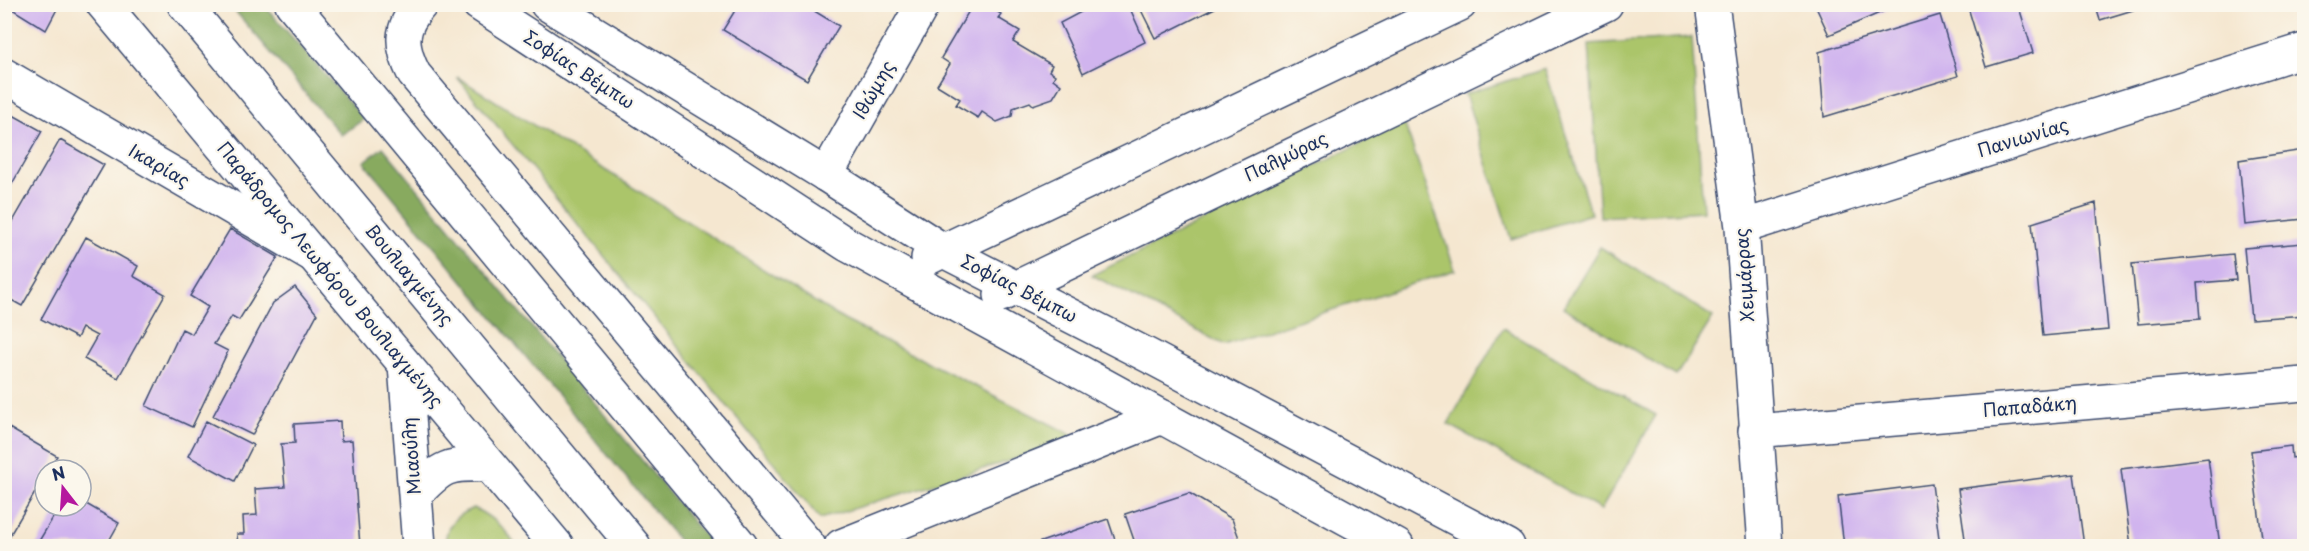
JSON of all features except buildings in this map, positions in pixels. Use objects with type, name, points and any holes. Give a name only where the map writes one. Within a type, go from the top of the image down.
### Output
[{"type":"main road","name":"Παράδρομος Λεωφόρου Βουλιαγμένης","points":[[103,4],[557,546]]},
{"type":"main road","name":"Βουλιαγμένης","points":[[184,4],[634,546]]},
{"type":"main road","points":[[292,4],[741,546]]},
{"type":"main road","points":[[422,4],[408,22],[404,36],[403,50],[414,74],[809,546]]},
{"type":"main road","name":"Σοφίας Βέμπω","points":[[479,4],[846,244],[968,313],[1397,546]]},
{"type":"main road","name":"Σοφίας Βέμπω","points":[[547,4],[826,175],[944,251],[1508,546]]},
{"type":"main road","name":"Ιθώμης","points":[[826,175],[922,4]]},
{"type":"main road","points":[[897,273],[1460,4]]},
{"type":"main road","name":"Παλμύρας","points":[[968,313],[1015,287],[1606,4]]},
{"type":"main road","name":"Χειμάρρας","points":[[1712,4],[1742,227],[1765,546]]},
{"type":"main road","name":"Πανιωνίας","points":[[1742,227],[2304,50]]},
{"type":"main road","name":"Ικαρίας","points":[[4,75],[314,256]]},
{"type":"main road","name":"Μιαούλη","points":[[405,366],[419,546]]},
{"type":"main road","name":"Παπαδάκη","points":[[1755,431],[2304,384]]},
{"type":"main road","points":[[841,546],[1162,417]]},
{"type":"main road","points":[[415,495],[436,473],[457,464],[489,465]]},
{"type":"green space","points":[[230,5],[264,5],[364,119],[341,135]]},
{"type":"green space","points":[[1692,37],[1703,211],[1600,217],[1589,44]]},
{"type":"green space","points":[[1545,69],[1591,214],[1511,239],[1465,94]]},
{"type":"green space","points":[[457,77],[844,320],[1080,439],[820,519]]},
{"type":"green space","points":[[1404,122],[1455,270],[1224,345],[1092,275]]},
{"type":"green space","points":[[383,147],[713,546],[683,546],[364,162]]},
{"type":"green space","points":[[1600,247],[1713,317],[1676,376],[1563,307]]},
{"type":"green space","points":[[1503,328],[1656,415],[1601,510],[1448,424]]},
{"type":"green space","points":[[474,508],[498,524],[516,546],[445,546],[449,527],[457,517]]}]
